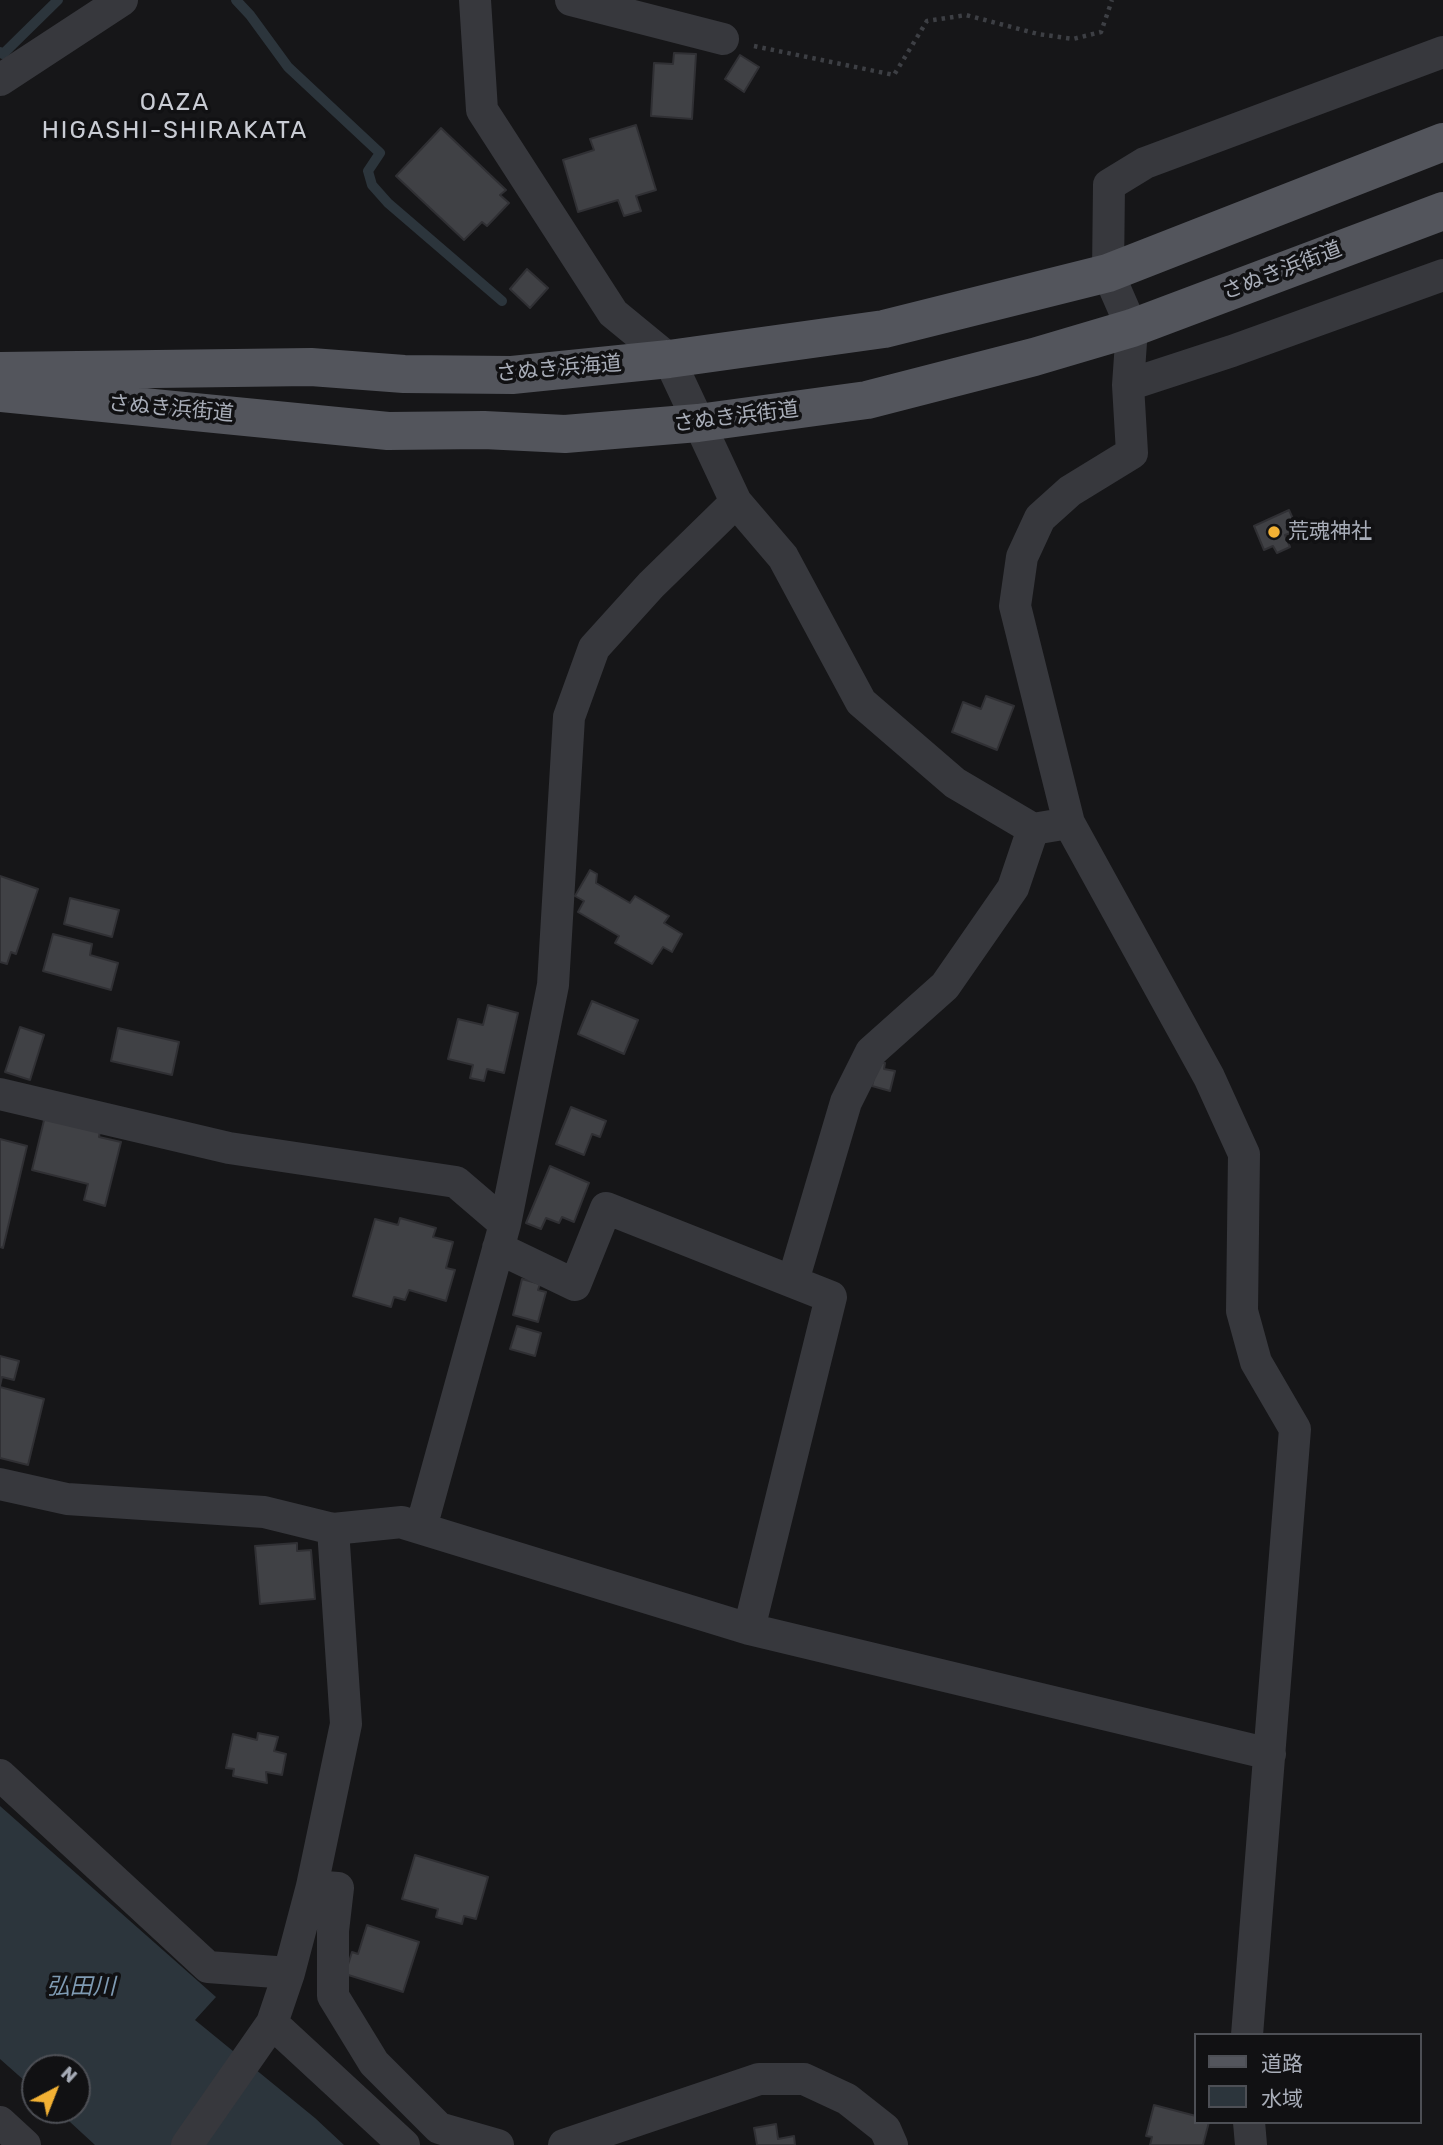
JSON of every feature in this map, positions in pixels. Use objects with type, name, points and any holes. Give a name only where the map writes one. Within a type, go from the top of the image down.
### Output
[{"type":"main road","points":[[1108,273],[1443,142]]},
{"type":"main road","name":"さぬき浜街道","points":[[0,393],[388,430],[484,430],[565,434],[698,423],[867,400],[1034,357],[1132,328],[1443,211]]},
{"type":"main road","name":"さぬき浜海道","points":[[0,371],[311,367],[404,374],[512,375],[670,359],[884,329],[1108,273]]},
{"type":"street","points":[[0,80],[122,0]]},
{"type":"street","points":[[475,0],[482,110],[613,313],[670,359],[736,502],[783,557],[861,702],[955,783],[1033,829],[1069,823]]},
{"type":"street","points":[[571,0],[723,40]]},
{"type":"street","points":[[1247,2033],[1295,1429],[1256,1362],[1242,1311],[1244,1154],[1209,1077],[1069,823],[1015,606],[1021,557],[1040,518],[1070,491],[1132,453],[1128,385],[1132,328],[1108,273],[1109,185],[1146,163],[1443,52]]},
{"type":"street","points":[[1128,385],[1232,351],[1443,275]]},
{"type":"street","points":[[402,1522],[421,1528],[501,1236],[554,985],[569,717],[594,648],[651,585],[736,502]]},
{"type":"street","points":[[793,1281],[845,1102],[871,1052],[945,986],[1013,888],[1033,829]]},
{"type":"street","points":[[0,1094],[229,1148],[456,1182],[501,1236],[575,1285],[606,1208],[831,1297],[749,1629]]},
{"type":"street","points":[[0,1484],[67,1499],[264,1512],[333,1530],[402,1522],[749,1629],[1269,1754]]},
{"type":"street","points":[[187,2145],[272,2023],[289,1973],[312,1886],[346,1724],[333,1530]]},
{"type":"street","points":[[0,1775],[208,1967],[289,1973]]},
{"type":"street","points":[[312,1886],[338,1888],[333,1931],[333,1996],[374,2063],[439,2128],[498,2145]]},
{"type":"street","points":[[272,2023],[404,2145]]},
{"type":"street","points":[[564,2145],[759,2079],[804,2079],[848,2099],[885,2129],[892,2145]]},
{"type":"street","points":[[0,2122],[24,2145]]},
{"type":"street","points":[[1249,2124],[1251,2145]]},
{"type":"path","points":[[723,40],[894,75],[927,21],[966,15],[1038,34],[1073,39],[1101,32],[1112,0]]},
{"type":"water","name":"弘田川","points":[[0,1806],[216,1997],[195,2020],[344,2145],[95,2145],[72,2124],[91,2124],[91,2054],[21,2054],[21,2078],[0,2059]]},
{"type":"building","points":[[674,53],[696,54],[692,119],[651,116],[654,63],[673,64]]},
{"type":"building","points":[[740,55],[759,67],[744,92],[725,79]]},
{"type":"building","points":[[636,125],[656,190],[636,196],[641,211],[624,216],[618,200],[578,212],[563,160],[594,150],[590,139]]},
{"type":"building","points":[[441,128],[506,190],[500,195],[509,203],[487,226],[482,222],[464,240],[396,176]]},
{"type":"building","points":[[527,269],[548,288],[530,308],[510,289]]},
{"type":"building","name":"荒魂神社","points":[[1289,510],[1298,530],[1285,535],[1290,547],[1277,553],[1273,546],[1264,550],[1254,526]]},
{"type":"building","points":[[986,696],[1014,706],[997,750],[952,732],[963,702],[981,709]]},
{"type":"building","points":[[590,870],[597,874],[596,883],[630,903],[635,896],[669,916],[664,923],[682,934],[672,952],[663,947],[652,964],[615,943],[619,936],[578,912],[584,901],[575,896]]},
{"type":"building","points":[[0,876],[38,889],[16,954],[11,952],[7,964],[0,962]]},
{"type":"building","points":[[70,898],[119,910],[112,937],[64,924]]},
{"type":"building","points":[[53,934],[92,944],[90,955],[118,963],[111,990],[43,971]]},
{"type":"building","points":[[592,1001],[638,1020],[624,1054],[578,1034]]},
{"type":"building","points":[[488,1005],[518,1013],[504,1073],[487,1069],[484,1081],[470,1078],[473,1065],[448,1059],[458,1019],[483,1025]]},
{"type":"building","points":[[20,1027],[44,1035],[30,1080],[5,1072]]},
{"type":"building","points":[[118,1028],[179,1042],[172,1075],[111,1061]]},
{"type":"building","points":[[878,1061],[885,1063],[884,1069],[895,1071],[890,1091],[872,1086]]},
{"type":"building","points":[[571,1107],[606,1121],[600,1137],[592,1134],[584,1155],[556,1144]]},
{"type":"building","points":[[46,1112],[101,1126],[99,1137],[121,1142],[105,1206],[84,1200],[88,1184],[32,1170]]},
{"type":"building","points":[[0,1139],[27,1146],[3,1248],[0,1247]]},
{"type":"building","points":[[550,1166],[589,1183],[574,1222],[562,1217],[559,1223],[546,1218],[541,1229],[526,1223]]},
{"type":"building","points":[[400,1218],[436,1228],[433,1237],[453,1242],[446,1268],[455,1270],[446,1301],[409,1290],[405,1300],[394,1297],[391,1307],[353,1296],[375,1219],[398,1225]]},
{"type":"building","points":[[522,1279],[540,1284],[538,1290],[546,1292],[538,1322],[513,1315]]},
{"type":"building","points":[[517,1326],[541,1333],[535,1356],[510,1349]]},
{"type":"building","points":[[0,1356],[19,1361],[14,1380],[2,1377],[0,1386]]},
{"type":"building","points":[[0,1387],[44,1399],[28,1465],[0,1458]]},
{"type":"building","points":[[297,1543],[297,1551],[311,1550],[315,1599],[260,1604],[255,1546]]},
{"type":"building","points":[[258,1733],[278,1737],[274,1751],[286,1754],[282,1775],[266,1772],[267,1783],[233,1776],[234,1769],[226,1768],[233,1734],[257,1740]]},
{"type":"building","points":[[415,1855],[488,1877],[476,1919],[464,1916],[462,1924],[436,1917],[438,1909],[402,1899]]},
{"type":"building","points":[[367,1925],[419,1942],[403,1992],[345,1974],[352,1952],[358,1954]]},
{"type":"building","points":[[1154,2105],[1194,2115],[1194,2124],[1208,2124],[1203,2145],[1150,2145],[1152,2137],[1146,2136]]},
{"type":"building","points":[[776,2124],[778,2139],[794,2136],[795,2145],[757,2145],[754,2128]]},
{"type":"waterway","points":[[0,52],[3,54],[58,0]]},
{"type":"waterway","points":[[236,0],[288,67],[380,153],[368,171],[372,185],[388,203],[502,301]]},
{"type":"place","name":"荒魂神社","points":[[1274,532]]},
{"type":"district","name":"OAZA HIGASHI-SHIRAKATA","points":[[175,117]]}]
